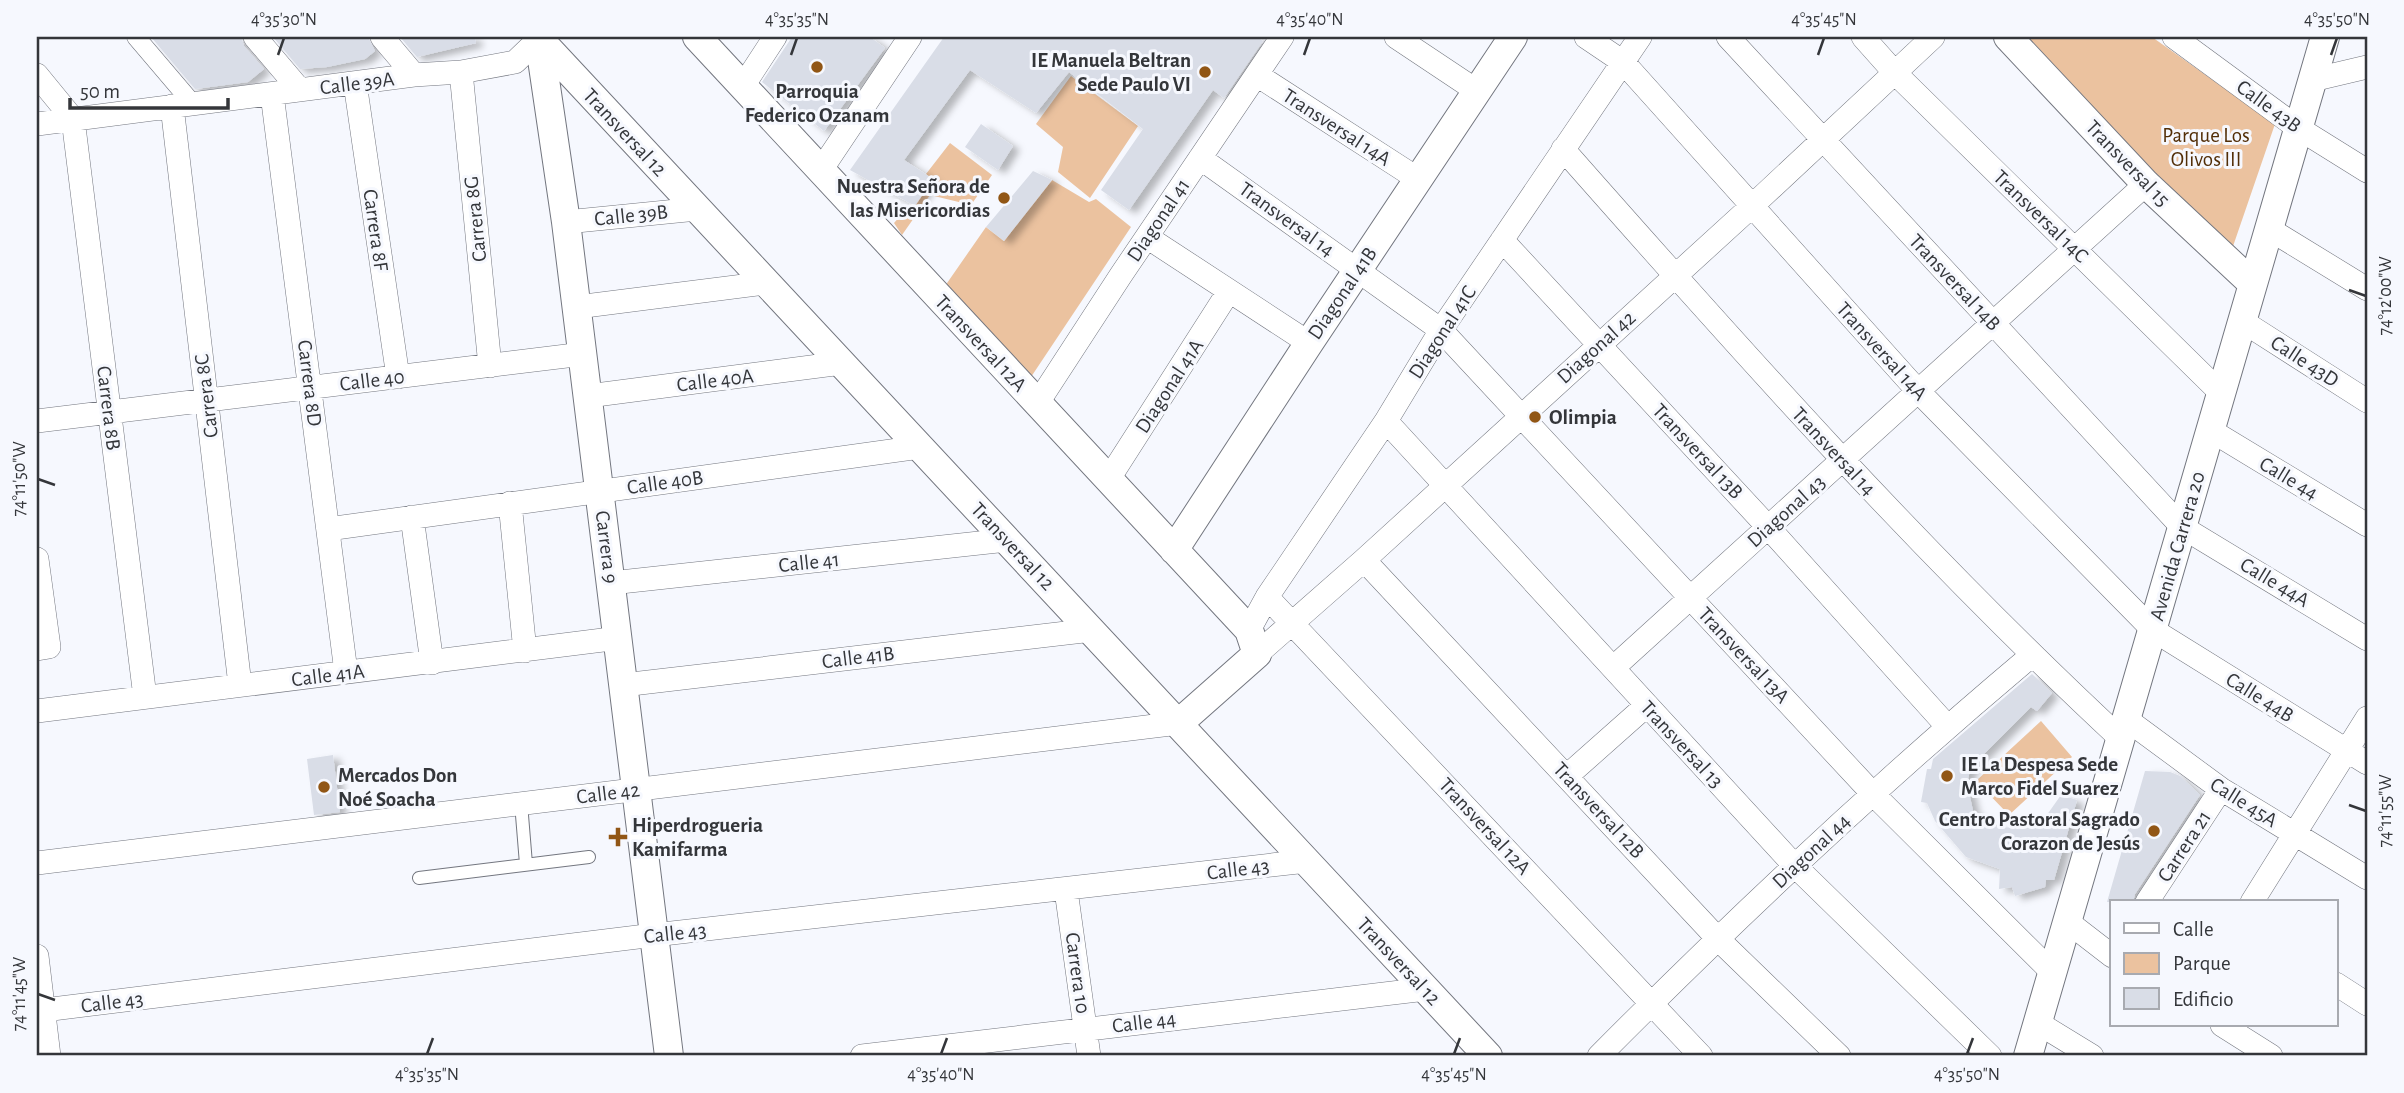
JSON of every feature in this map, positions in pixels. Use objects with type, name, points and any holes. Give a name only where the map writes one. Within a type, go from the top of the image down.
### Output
[{"type":"street","points":[[136,37],[183,105]]},
{"type":"street","points":[[255,37],[300,90]]},
{"type":"street","points":[[382,37],[414,75]]},
{"type":"street","name":"Transversal 12A","points":[[697,37],[1174,550],[1253,642]]},
{"type":"street","points":[[743,86],[775,37]]},
{"type":"street","points":[[821,170],[909,37]]},
{"type":"street","name":"Diagonal 41","points":[[1037,404],[1280,37]]},
{"type":"street","points":[[1396,37],[1477,91]]},
{"type":"street","name":"Diagonal 41B","points":[[1174,550],[1513,37]]},
{"type":"street","points":[[1586,37],[1623,62]]},
{"type":"street","name":"Diagonal 41C","points":[[1253,642],[1267,597],[1386,421],[1441,330],[1640,37]]},
{"type":"street","name":"Transversal 14B","points":[[1728,37],[2182,527]]},
{"type":"street","name":"Transversal 14C","points":[[1863,37],[1895,73],[2221,393]]},
{"type":"street","name":"Diagonal 42","points":[[1253,642],[1294,623],[1752,206],[1933,37]]},
{"type":"street","name":"Transversal 15","points":[[2008,37],[2146,184],[2253,284]]},
{"type":"street","name":"Calle 43B","points":[[2174,37],[2298,128],[2367,171]]},
{"type":"street","name":"Avenida Carrera 20","points":[[2028,1056],[2325,37]]},
{"type":"street","name":"Calle 39A","points":[[37,124],[414,75],[461,72],[515,62],[539,38]]},
{"type":"street","name":"Transversal 12","points":[[539,38],[1488,1056]]},
{"type":"street","name":"Carrera 9","points":[[539,38],[577,307],[669,1056]]},
{"type":"street","name":"Transversal 14A","points":[[1623,62],[1918,391],[2152,630]]},
{"type":"street","points":[[2312,80],[2367,67]]},
{"type":"street","name":"Carrera 8G","points":[[461,72],[490,366]]},
{"type":"street","points":[[37,75],[73,119]]},
{"type":"street","name":"Transversal 14A","points":[[1256,75],[1418,179]]},
{"type":"street","name":"Carrera 8F","points":[[355,83],[398,377]]},
{"type":"street","name":"Carrera 8D","points":[[272,94],[345,672]]},
{"type":"street","name":"Carrera 8C","points":[[183,105],[206,400],[240,685]]},
{"type":"street","name":"Carrera 8B","points":[[73,119],[145,697]]},
{"type":"street","name":"Transversal 14","points":[[1563,149],[1841,461],[2031,656],[2123,729]]},
{"type":"street","name":"Transversal 14","points":[[1200,158],[1441,330]]},
{"type":"street","name":"Diagonal 43","points":[[1613,668],[2146,184]]},
{"type":"street","name":"Calle 39B","points":[[566,222],[696,209]]},
{"type":"street","points":[[2269,229],[2367,289]]},
{"type":"street","points":[[1147,237],[1309,343]]},
{"type":"street","name":"Transversal 13B","points":[[1502,240],[1768,527],[1947,726]]},
{"type":"street","points":[[577,307],[766,283]]},
{"type":"street","name":"Diagonal 41A","points":[[1108,480],[1230,291]]},
{"type":"street","name":"Calle 43D","points":[[2242,321],[2367,401]]},
{"type":"street","name":"Transversal 13A","points":[[1441,330],[1873,794],[2053,973]]},
{"type":"street","name":"Calle 40","points":[[37,421],[583,355]]},
{"type":"street","name":"Calle 40A","points":[[588,396],[842,363]]},
{"type":"street","name":"Transversal 13","points":[[1386,421],[1794,865],[1990,1056]]},
{"type":"street","name":"Calle 44","points":[[2210,430],[2367,525]]},
{"type":"street","name":"Calle 40B","points":[[328,529],[920,447]]},
{"type":"street","points":[[510,503],[525,651]]},
{"type":"street","points":[[412,517],[432,663]]},
{"type":"street","name":"Calle 44A","points":[[2182,527],[2367,639]]},
{"type":"street","name":"Calle 41","points":[[611,583],[1007,540]]},
{"type":"street","points":[[37,559],[43,648]]},
{"type":"street","name":"Transversal 12B","points":[[1364,560],[1719,940],[1839,1056]]},
{"type":"street","name":"Transversal 12A","points":[[1267,597],[1701,1056]]},
{"type":"street","name":"Calle 41B","points":[[624,685],[1092,630]]},
{"type":"street","name":"Calle 44B","points":[[2152,630],[2367,763]]},
{"type":"street","name":"Calle 41A","points":[[37,711],[618,638]]},
{"type":"street","points":[[1179,723],[1253,642]]},
{"type":"street","name":"Diagonal 44","points":[[1599,1056],[1794,865],[1947,726],[2031,656]]},
{"type":"street","points":[[1567,776],[1647,705]]},
{"type":"street","points":[[2253,900],[2367,718]]},
{"type":"street","name":"Calle 42","points":[[37,863],[1179,723]]},
{"type":"street","name":"Calle 45A","points":[[2123,729],[2367,878]]},
{"type":"street","name":"Carrera 21","points":[[2148,900],[2221,789]]},
{"type":"street","name":"Calle 43","points":[[44,1010],[654,935],[1307,861]]},
{"type":"street","name":"Carrera 10","points":[[1066,890],[1089,1056]]},
{"type":"street","points":[[2068,922],[2110,954]]},
{"type":"street","points":[[37,957],[50,1056]]},
{"type":"street","points":[[2338,985],[2367,1004]]},
{"type":"street","name":"Calle 44","points":[[862,1056],[1426,989]]},
{"type":"street","points":[[2038,1023],[2092,1056]]},
{"type":"street","points":[[2224,1026],[2271,1056]]},
{"type":"lane","points":[[521,803],[526,864]]},
{"type":"lane","points":[[419,878],[589,858]]},
{"type":"green space","name":"Parque Los Olivos III","points":[[2028,37],[2152,37],[2275,124],[2230,255]]},
{"type":"green space","points":[[1071,76],[1138,126],[1090,198],[1058,172],[1063,147],[1036,124]]},
{"type":"green space","points":[[950,143],[992,175],[971,205],[930,195],[902,235],[894,223],[911,204],[915,205],[933,180],[926,174]]},
{"type":"green space","points":[[1052,180],[1089,202],[1096,199],[1131,227],[1031,377],[945,286],[986,227],[1004,241]]},
{"type":"green space","points":[[2041,721],[2072,757],[2009,815],[1976,781]]},
{"type":"building","points":[[151,37],[241,37],[244,46],[264,69],[248,82],[195,89]]},
{"type":"building","points":[[273,37],[368,37],[375,51],[365,59],[327,67],[300,69]]},
{"type":"building","points":[[400,37],[475,37],[476,43],[417,57]]},
{"type":"building","name":"Parroquia Federico Ozanam","points":[[792,37],[870,37],[885,48],[824,131],[762,82]]},
{"type":"building","points":[[944,37],[1257,37],[1263,41],[1224,98],[1213,90],[1129,210],[1101,190],[1143,129],[1069,72],[1036,113],[970,70],[904,160],[933,179],[915,206],[850,170]]},
{"type":"building","points":[[981,124],[1013,146],[998,170],[965,147]]},
{"type":"building","points":[[1033,171],[1052,180],[1004,241],[986,227]]},
{"type":"building","name":"IE La Despesa Sede Marco Fidel Suarez","points":[[2032,674],[2052,693],[2037,711],[2031,707],[1981,757],[1970,770],[1967,783],[1973,811],[1997,827],[2022,828],[2044,819],[2061,795],[2077,800],[2054,880],[2046,880],[2045,887],[2015,896],[2012,887],[1999,889],[2000,869],[1966,857],[1935,821],[1927,803],[1921,802],[1927,769],[1931,769],[1933,759]]},
{"type":"building","name":"Mercados Don Noé Soacha","points":[[333,755],[340,812],[314,815],[307,759]]},
{"type":"building","name":"Centro Pastoral Sagrado Corazon de Jesús","points":[[2145,771],[2170,772],[2180,776],[2200,795],[2134,900],[2107,902]]},
{"type":"place","name":"Parroquia Federico Ozanam","points":[[817,67]]},
{"type":"place","name":"IE Manuela Beltran Sede Paulo VI","points":[[1205,72]]},
{"type":"place","name":"Nuestra Señora de las Misericordias","points":[[1004,198]]},
{"type":"place","name":"Olimpia","points":[[1535,417]]},
{"type":"place","name":"IE La Despesa Sede Marco Fidel Suarez","points":[[1947,776]]},
{"type":"place","name":"Mercados Don Noé Soacha","points":[[324,787]]},
{"type":"place","name":"Centro Pastoral Sagrado Corazon de Jesús","points":[[2154,831]]},
{"type":"place","name":"Hiperdrogueria Kamifarma","points":[[618,837]]}]
